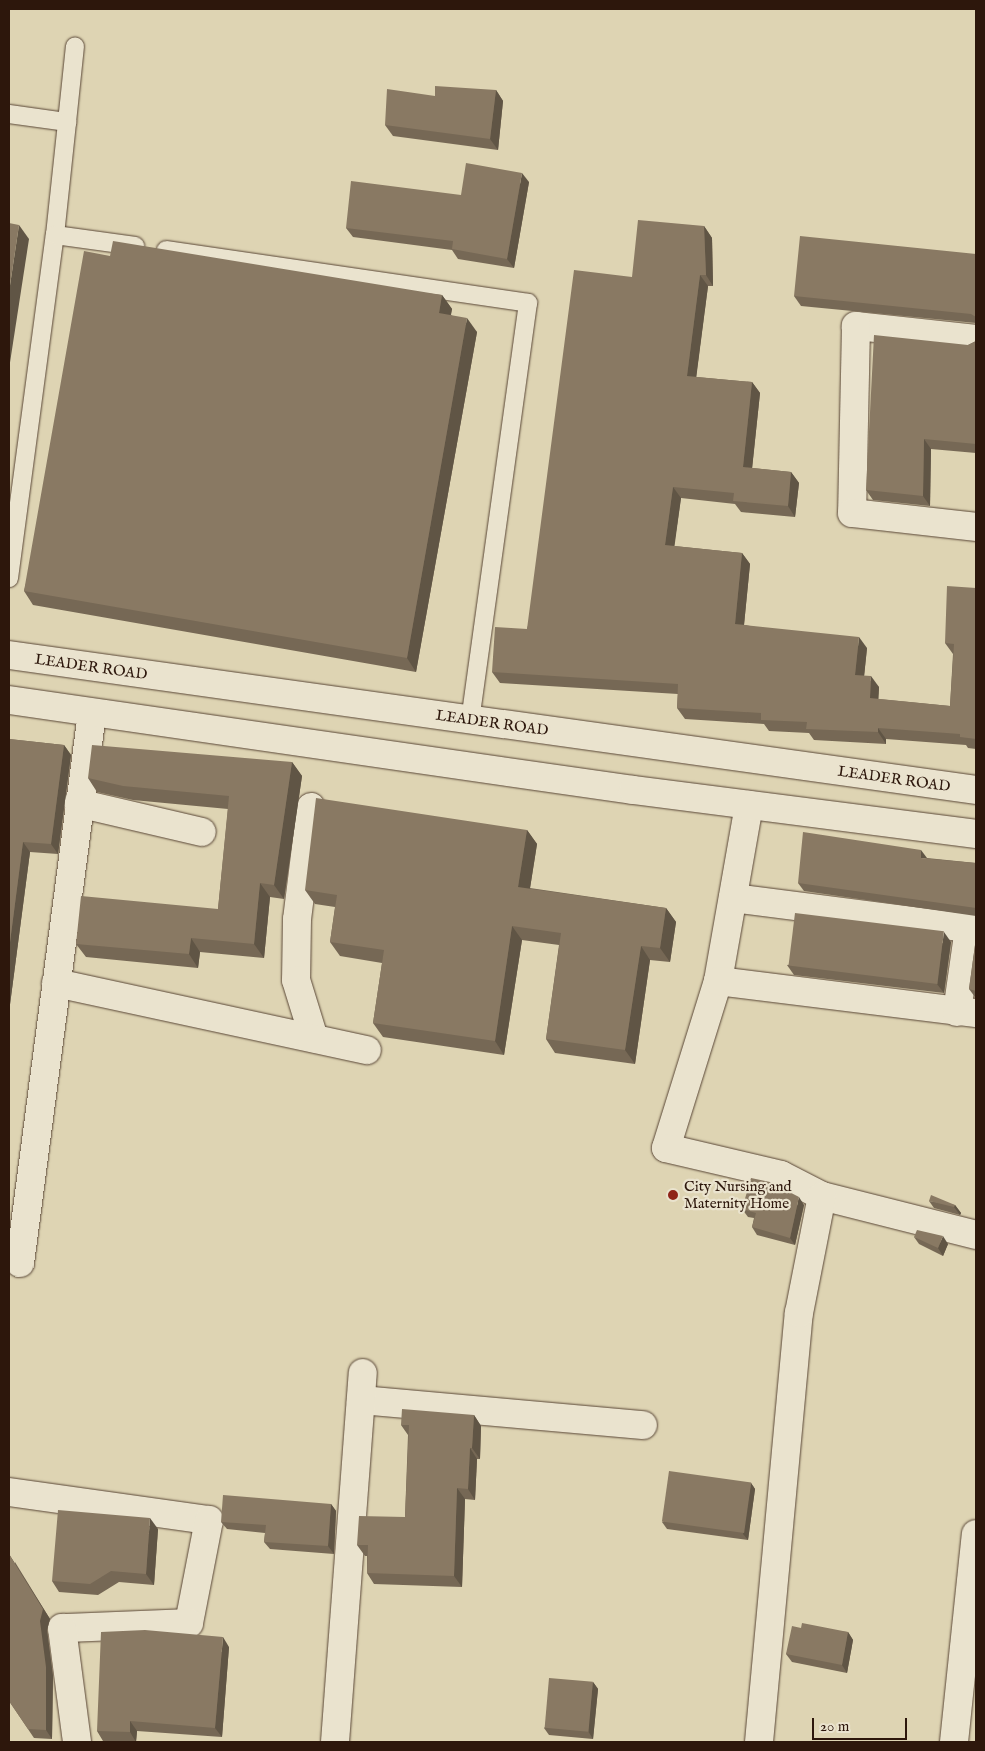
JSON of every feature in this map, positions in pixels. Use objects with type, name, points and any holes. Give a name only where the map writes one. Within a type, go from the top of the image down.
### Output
[{"type":"street","points":[[976,339],[856,326],[852,513],[976,527]]},
{"type":"street","name":"LEADER ROAD","points":[[9,655],[976,790]]},
{"type":"street","points":[[9,700],[976,834]]},
{"type":"street","points":[[20,1263],[78,804],[92,712]]},
{"type":"street","points":[[78,804],[202,832]]},
{"type":"street","points":[[749,804],[718,981],[666,1148],[781,1175],[822,1196],[976,1235]]},
{"type":"street","points":[[311,807],[297,919],[296,980],[314,1038]]},
{"type":"street","points":[[718,981],[967,1012],[973,928],[733,898]]},
{"type":"street","points":[[56,983],[367,1050]]},
{"type":"street","points":[[759,1742],[799,1313],[822,1196]]},
{"type":"street","points":[[335,1742],[363,1373]]},
{"type":"street","points":[[361,1400],[643,1425]]},
{"type":"street","points":[[9,1492],[209,1520],[189,1623],[62,1628],[76,1742]]},
{"type":"street","points":[[954,1742],[976,1534]]},
{"type":"lane","points":[[9,578],[55,235],[75,46]]},
{"type":"lane","points":[[9,114],[67,122]]},
{"type":"lane","points":[[55,235],[528,302],[470,720]]},
{"type":"building","points":[[435,86],[496,90],[490,139],[385,125],[387,89],[435,96]]},
{"type":"building","points":[[466,163],[522,173],[507,259],[452,249],[453,241],[346,228],[351,181],[461,195]]},
{"type":"building","points":[[638,220],[704,226],[706,275],[700,275],[687,376],[752,382],[743,467],[791,472],[788,506],[733,501],[734,493],[673,487],[665,545],[742,553],[735,624],[859,637],[855,675],[871,676],[870,698],[950,706],[954,644],[945,643],[947,586],[976,588],[976,739],[960,737],[960,734],[878,728],[878,732],[806,729],[807,722],[761,720],[761,713],[677,708],[678,684],[492,672],[495,627],[527,629],[574,270],[632,277]]},
{"type":"building","points":[[9,223],[19,225],[9,292]]},
{"type":"building","points":[[800,236],[976,254],[976,317],[971,314],[794,296]]},
{"type":"building","points":[[113,241],[442,295],[439,313],[467,318],[407,658],[24,591],[84,251],[110,256]]},
{"type":"building","points":[[874,335],[968,345],[976,341],[976,444],[924,439],[923,496],[866,490]]},
{"type":"building","points":[[9,739],[64,745],[51,844],[23,842],[9,950]]},
{"type":"building","points":[[92,745],[292,762],[274,885],[260,883],[254,944],[191,938],[189,954],[76,944],[81,896],[218,909],[229,796],[123,786],[88,778]]},
{"type":"building","points":[[316,798],[527,830],[518,887],[666,908],[660,948],[641,946],[625,1050],[546,1039],[561,933],[512,926],[495,1041],[373,1023],[384,950],[330,942],[337,895],[305,890]]},
{"type":"building","points":[[803,832],[921,850],[921,858],[976,863],[976,908],[798,883]]},
{"type":"building","points":[[795,913],[944,931],[937,984],[789,966]]},
{"type":"building","points":[[976,938],[976,991],[969,989]]},
{"type":"building","points":[[751,1178],[770,1182],[799,1197],[790,1238],[752,1227],[756,1213],[742,1209]]},
{"type":"building","points":[[931,1195],[955,1205],[954,1207],[929,1201]]},
{"type":"building","points":[[917,1230],[943,1236],[938,1248],[914,1237]]},
{"type":"building","points":[[402,1409],[474,1415],[468,1489],[457,1488],[454,1576],[367,1573],[368,1545],[357,1545],[359,1516],[405,1517],[409,1425],[401,1425]]},
{"type":"building","points":[[669,1471],[751,1483],[744,1533],[662,1522]]},
{"type":"building","points":[[223,1495],[331,1504],[328,1546],[264,1542],[266,1525],[221,1522]]},
{"type":"building","points":[[58,1510],[150,1518],[146,1574],[111,1571],[90,1584],[52,1581]]},
{"type":"building","points":[[9,1554],[43,1609],[40,1621],[46,1667],[46,1730],[28,1729],[9,1701]]},
{"type":"building","points":[[802,1623],[848,1632],[842,1665],[786,1654],[792,1626],[801,1628]]},
{"type":"building","points":[[145,1630],[223,1637],[215,1728],[130,1721],[130,1732],[97,1731],[101,1632]]},
{"type":"building","points":[[549,1678],[593,1682],[588,1732],[545,1728]]},
{"type":"place","name":"City Nursing and Maternity Home","points":[[673,1195]]}]
